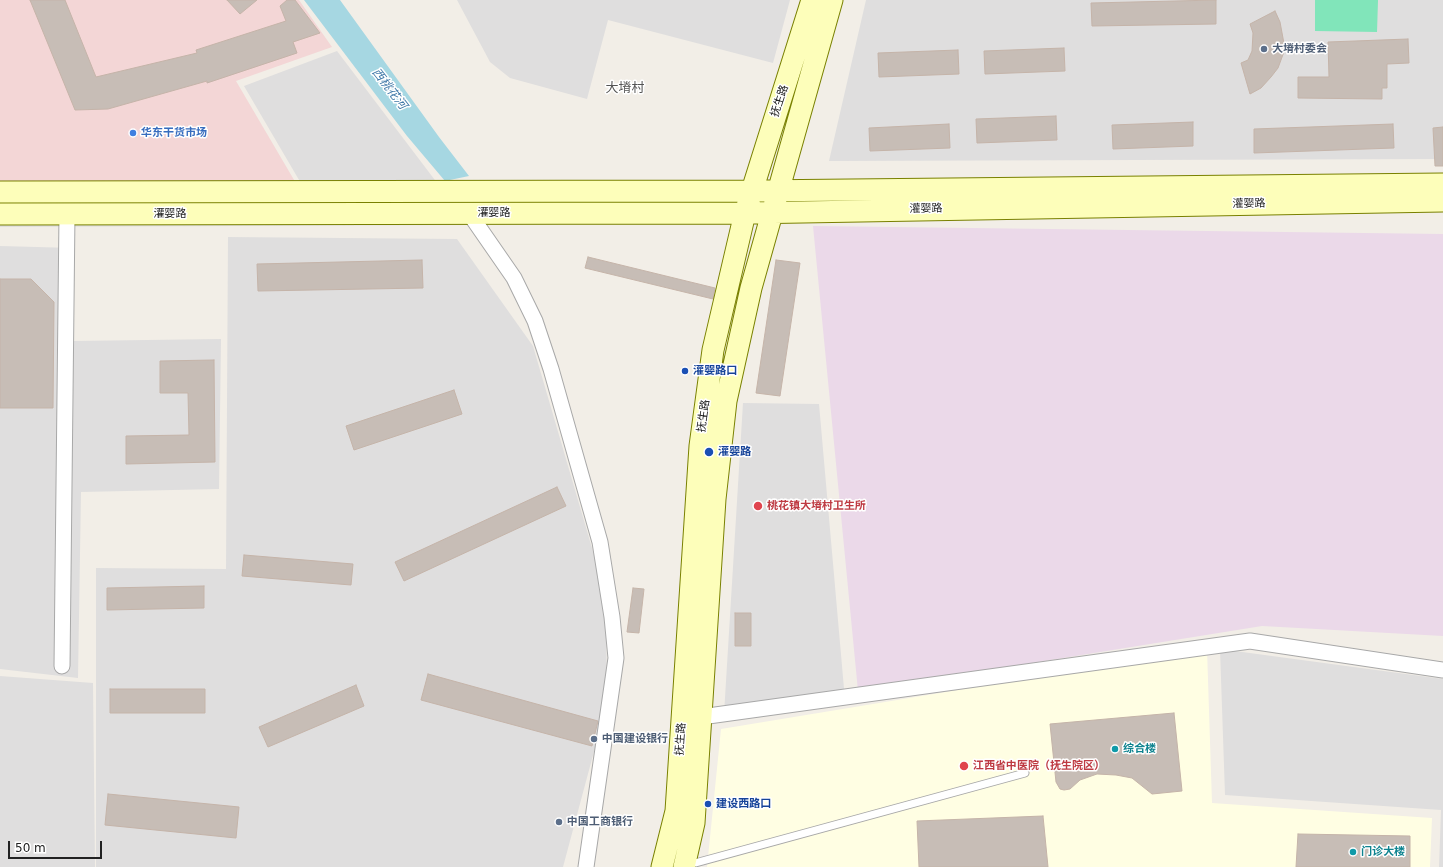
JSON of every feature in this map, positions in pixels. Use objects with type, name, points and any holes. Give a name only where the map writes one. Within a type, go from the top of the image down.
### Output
[{"type":"main road","name":"抚生路","points":[[662,867],[676,811],[700,446],[713,350],[745,212],[812,0]]},
{"type":"main road","name":"抚生路","points":[[684,866],[694,823],[715,499],[726,401],[751,288],[832,0]]},
{"type":"main road","name":"灌婴路","points":[[0,192],[778,191],[1443,184]]},
{"type":"main road","name":"灌婴路","points":[[0,214],[772,212],[1443,201]]},
{"type":"street","points":[[469,213],[514,278],[535,321],[551,368],[600,542],[612,617],[616,658],[586,867]]},
{"type":"street","points":[[62,666],[67,214]]},
{"type":"street","points":[[701,717],[1250,641],[1443,670]]},
{"type":"lane","points":[[684,866],[1025,773]]},
{"type":"shaded area","name":"华东干货市场","points":[[0,0],[299,0],[332,47],[236,81],[297,185],[0,184]]},
{"type":"shaded area","points":[[457,0],[790,0],[773,63],[608,20],[587,99],[510,78],[490,62]]},
{"type":"shaded area","points":[[866,0],[1443,0],[1443,159],[829,161]]},
{"type":"shaded area","points":[[337,51],[469,225],[0,227],[0,197],[309,197],[244,86]]},
{"type":"shaded area","points":[[813,226],[1443,234],[1443,636],[1262,626],[858,691]]},
{"type":"shaded area","points":[[228,237],[457,239],[533,346],[606,596],[607,703],[563,867],[96,867],[96,568],[226,569]]},
{"type":"shaded area","points":[[0,246],[73,248],[73,341],[221,339],[219,489],[81,492],[78,678],[0,669]]},
{"type":"shaded area","points":[[743,403],[819,404],[845,700],[724,714]]},
{"type":"shaded area","name":"江西省中医院（抚生院区）","points":[[1207,649],[1212,803],[1432,818],[1430,867],[707,867],[721,729]]},
{"type":"shaded area","points":[[1220,649],[1443,679],[1443,867],[1439,867],[1441,810],[1225,795]]},
{"type":"shaded area","points":[[0,676],[93,683],[95,867],[0,867]]},
{"type":"green space","points":[[1315,0],[1378,0],[1377,32],[1315,31]]},
{"type":"water","name":"西桃花河","points":[[304,0],[340,0],[469,176],[445,181],[407,136]]},
{"type":"building","points":[[30,0],[65,0],[96,77],[197,53],[196,50],[286,21],[280,6],[287,0],[295,0],[320,33],[293,42],[297,53],[207,83],[207,81],[108,109],[75,110]]},
{"type":"building","points":[[227,0],[257,0],[240,14]]},
{"type":"building","points":[[1216,0],[1216,24],[1092,26],[1091,3]]},
{"type":"building","points":[[1275,11],[1280,22],[1285,49],[1278,68],[1271,77],[1261,88],[1250,94],[1241,63],[1248,60],[1252,51],[1253,33],[1250,24]]},
{"type":"building","points":[[1408,39],[1409,63],[1387,64],[1387,88],[1382,88],[1382,99],[1298,98],[1298,77],[1329,77],[1328,42]]},
{"type":"building","points":[[1064,48],[1065,71],[985,74],[984,51]]},
{"type":"building","points":[[958,50],[959,74],[879,77],[878,53]]},
{"type":"building","points":[[1056,116],[1057,140],[977,143],[976,119]]},
{"type":"building","points":[[1193,122],[1193,146],[1113,149],[1112,125]]},
{"type":"building","points":[[949,124],[950,148],[870,151],[869,128]]},
{"type":"building","points":[[1393,124],[1394,148],[1254,153],[1254,129]]},
{"type":"building","points":[[1443,127],[1443,166],[1435,166],[1433,128]]},
{"type":"building","points":[[588,257],[715,288],[713,299],[585,268]]},
{"type":"building","points":[[422,260],[423,288],[258,291],[257,264]]},
{"type":"building","points":[[776,260],[800,263],[780,396],[756,393]]},
{"type":"building","points":[[0,279],[31,279],[54,302],[53,408],[0,408]]},
{"type":"building","points":[[214,360],[215,462],[126,464],[126,436],[189,435],[188,393],[160,393],[160,361]]},
{"type":"building","points":[[454,390],[462,414],[354,450],[346,426]]},
{"type":"building","points":[[557,487],[566,506],[404,581],[395,562]]},
{"type":"building","points":[[244,555],[353,564],[351,585],[242,576]]},
{"type":"building","points":[[204,586],[204,608],[107,610],[107,588]]},
{"type":"building","points":[[633,588],[644,589],[639,633],[627,632]]},
{"type":"building","points":[[735,613],[751,613],[751,646],[735,646]]},
{"type":"building","points":[[428,674],[598,721],[592,746],[421,700]]},
{"type":"building","points":[[356,685],[364,706],[268,747],[259,727]]},
{"type":"building","points":[[110,689],[205,689],[205,713],[110,713]]},
{"type":"building","name":"综合楼","points":[[1174,713],[1182,791],[1152,794],[1132,778],[1097,774],[1080,780],[1070,789],[1060,789],[1056,782],[1050,724]]},
{"type":"building","points":[[108,794],[239,807],[236,838],[105,825]]},
{"type":"building","points":[[1043,816],[1048,867],[919,867],[917,821]]},
{"type":"building","name":"门诊大楼","points":[[1298,834],[1410,836],[1410,867],[1296,867]]},
{"type":"place","name":"大塉村委会","points":[[1264,49]]},
{"type":"place","name":"华东干货市场","points":[[133,133]]},
{"type":"place","name":"灌婴路口","points":[[685,371]]},
{"type":"place","name":"灌婴路","points":[[709,452]]},
{"type":"place","name":"桃花镇大塉村卫生所","points":[[758,506]]},
{"type":"place","name":"中国建设银行","points":[[594,739]]},
{"type":"place","name":"综合楼","points":[[1115,749]]},
{"type":"place","name":"江西省中医院（抚生院区）","points":[[964,766]]},
{"type":"place","name":"建设西路口","points":[[708,804]]},
{"type":"place","name":"中国工商银行","points":[[559,822]]},
{"type":"place","name":"门诊大楼","points":[[1353,852]]},
{"type":"district","name":"大塉村","points":[[625,89]]}]
